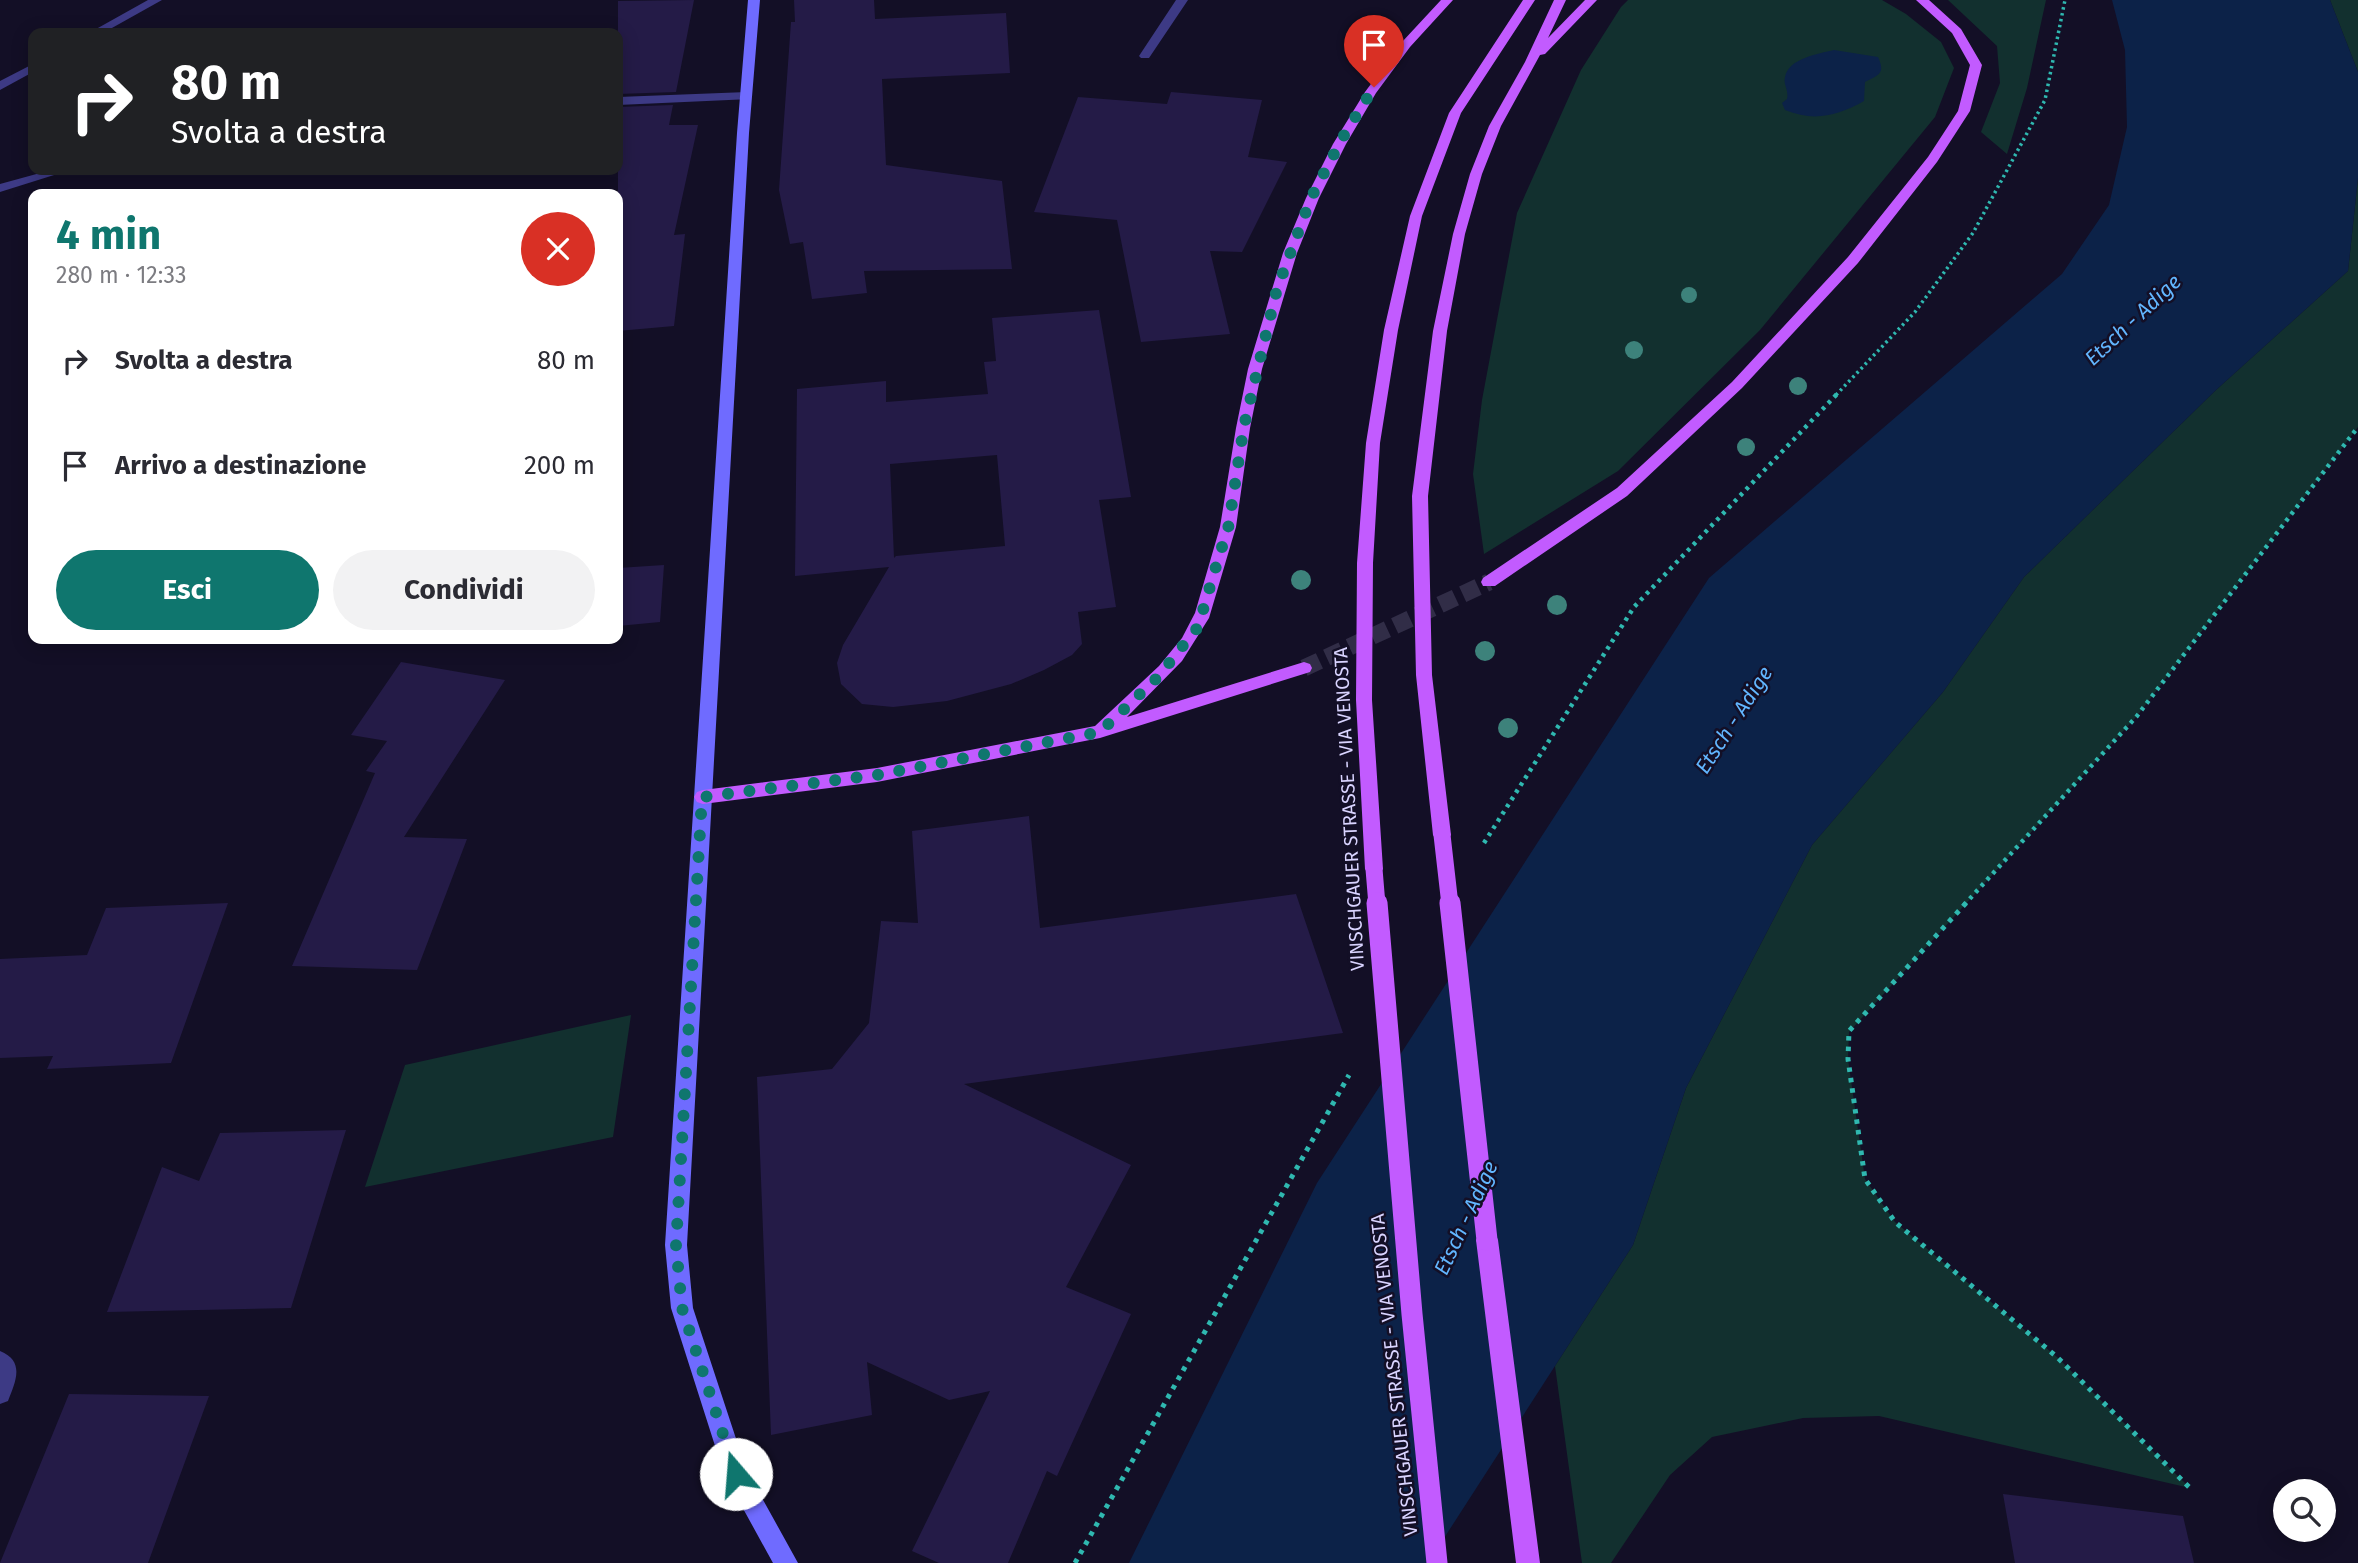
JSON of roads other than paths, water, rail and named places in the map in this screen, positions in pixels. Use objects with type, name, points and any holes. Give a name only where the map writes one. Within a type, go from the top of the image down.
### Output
[{"type":"main road","points":[[754,0],[676,1245],[682,1308],[736,1474],[786,1563]]},
{"type":"main road","points":[[1100,732],[1158,677],[1198,627],[1228,529],[1244,426],[1277,289],[1311,198],[1343,137],[1374,87],[1425,22],[1447,0]]},
{"type":"main road","name":"VINSCHGAUER STRASSE - VIA VENOSTA","points":[[1437,1563],[1411,1301],[1374,869],[1364,699],[1365,563],[1373,443],[1391,330],[1416,216],[1455,113],[1530,0]]},
{"type":"main road","points":[[1528,1563],[1487,1240],[1424,675],[1420,496],[1440,331],[1459,234],[1476,174],[1495,126],[1531,62],[1560,0]]},
{"type":"main road","points":[[1531,62],[1591,0]]},
{"type":"main road","points":[[1489,582],[1622,492],[1737,385],[1853,260],[1933,159],[1964,111],[1976,65],[1958,31],[1922,0]]},
{"type":"main road","points":[[702,797],[877,775],[1100,732],[1304,668]]},
{"type":"street","points":[[105,28],[156,0]]},
{"type":"street","points":[[1145,56],[1182,0]]},
{"type":"street","points":[[0,86],[28,70]]},
{"type":"street","points":[[623,101],[747,96]]},
{"type":"street","points":[[0,188],[46,175]]},
{"type":"street","points":[[0,1362],[6,1368],[0,1393]]},
{"type":"water","name":"Etsch - Adige","points":[[2112,0],[2330,0],[2358,72],[2358,178],[2348,271],[2216,390],[2024,577],[1943,692],[1812,845],[1686,1088],[1633,1245],[1428,1563],[1129,1563],[1317,1183],[1709,578],[2062,274],[2109,205],[2127,127],[2125,50]]},
{"type":"water","points":[[1834,50],[1878,57],[1881,71],[1865,82],[1864,101],[1825,116],[1806,116],[1785,110],[1782,103],[1787,99],[1785,80],[1792,65],[1805,58]]},
{"type":"tunnel","points":[[1304,668],[1489,582]]}]
